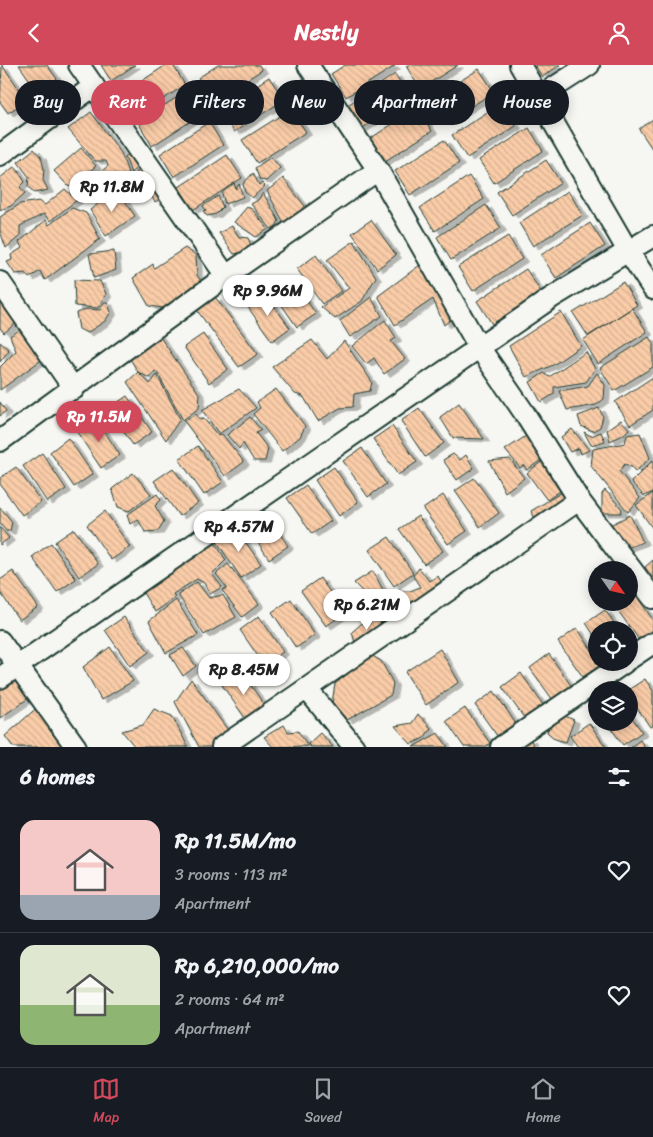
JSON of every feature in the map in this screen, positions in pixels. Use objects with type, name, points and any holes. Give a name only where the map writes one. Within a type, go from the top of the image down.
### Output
[{"type":"street","points":[[79,65],[91,82]]},
{"type":"street","points":[[308,65],[378,170],[479,347],[523,411],[579,501],[653,598]]},
{"type":"street","points":[[520,65],[529,80]]},
{"type":"street","points":[[566,80],[589,65]]},
{"type":"street","points":[[0,155],[91,88]]},
{"type":"street","points":[[121,125],[226,276]]},
{"type":"street","points":[[555,125],[628,251],[653,289]]},
{"type":"street","points":[[0,441],[74,389],[226,276],[378,170]]},
{"type":"street","points":[[0,678],[551,297],[653,236]]},
{"type":"street","points":[[0,282],[74,389]]},
{"type":"street","points":[[222,747],[579,501]]},
{"type":"street","points":[[0,641],[76,747]]},
{"type":"street","points":[[638,653],[653,643]]},
{"type":"street","points":[[502,747],[612,671]]},
{"type":"street","points":[[307,689],[354,747]]},
{"type":"building","points":[[2,65],[15,83],[15,108],[8,113],[0,102]]},
{"type":"building","points":[[19,65],[47,65],[57,79],[56,80],[30,80]]},
{"type":"building","points":[[101,65],[135,65],[112,80],[110,80]]},
{"type":"building","points":[[166,65],[173,65],[182,80],[175,80],[175,92],[165,98],[165,80],[143,80]]},
{"type":"building","points":[[218,65],[259,65],[262,70],[246,80],[199,80],[198,78]]},
{"type":"building","points":[[345,65],[395,66],[373,80],[354,80],[354,92],[346,97],[344,94],[344,80],[335,80],[331,74]]},
{"type":"building","points":[[458,65],[434,80],[415,80],[406,66]]},
{"type":"building","points":[[535,65],[560,65],[542,77]]},
{"type":"building","points":[[479,69],[486,80],[485,98],[475,104],[475,80],[462,80]]},
{"type":"building","points":[[395,74],[399,80],[386,80]]},
{"type":"building","points":[[269,77],[274,85],[274,106],[264,113],[264,80]]},
{"type":"building","points":[[175,99],[175,125],[185,125],[152,146],[140,125],[165,125],[165,105]]},
{"type":"building","points":[[354,101],[354,118],[346,106]]},
{"type":"building","points":[[91,112],[91,125],[101,125],[121,153],[129,176],[122,183],[113,181],[93,195],[82,187],[108,166],[106,161],[95,161],[68,129],[73,125],[81,125],[81,119]]},
{"type":"building","points":[[485,113],[485,125],[516,126],[467,158],[452,135],[467,125],[475,125],[475,120]]},
{"type":"building","points":[[653,119],[653,150],[639,129]]},
{"type":"building","points":[[274,120],[274,125],[301,125],[306,132],[257,163],[242,140]]},
{"type":"building","points":[[204,125],[211,125],[223,145],[174,177],[160,154]]},
{"type":"building","points":[[230,125],[245,125],[234,132]]},
{"type":"building","points":[[358,125],[367,125],[361,129]]},
{"type":"building","points":[[391,125],[428,125],[432,131],[382,163],[368,140]]},
{"type":"building","points":[[529,128],[543,151],[494,183],[479,160]]},
{"type":"building","points":[[444,140],[459,163],[410,195],[395,171]]},
{"type":"building","points":[[81,148],[96,166],[69,187],[54,171]]},
{"type":"building","points":[[34,149],[41,157],[44,169],[43,180],[48,190],[34,193],[28,186],[29,177],[18,162]]},
{"type":"building","points":[[134,149],[143,162],[131,173],[125,157]]},
{"type":"building","points":[[227,155],[242,178],[193,210],[179,187]]},
{"type":"building","points":[[271,157],[280,168],[266,181],[260,180],[255,168]]},
{"type":"building","points":[[546,160],[561,183],[512,215],[497,192]]},
{"type":"building","points":[[143,165],[164,196],[155,202],[136,173]]},
{"type":"building","points":[[15,166],[25,182],[20,187],[25,193],[11,206],[0,210],[0,178]]},
{"type":"building","points":[[253,173],[259,185],[262,183],[265,186],[252,198],[245,192],[243,184]]},
{"type":"building","points":[[469,176],[484,199],[435,231],[420,208]]},
{"type":"building","points":[[283,178],[308,210],[291,225],[283,221],[267,191]]},
{"type":"building","points":[[234,183],[236,189],[239,184],[243,197],[225,204],[222,193]]},
{"type":"building","points":[[65,189],[77,200],[50,221],[44,214],[20,226],[20,236],[6,248],[0,231],[0,217],[20,204],[39,201],[45,205]]},
{"type":"building","points":[[117,189],[135,216],[106,236],[90,210]]},
{"type":"building","points":[[568,191],[583,215],[533,246],[519,223]]},
{"type":"building","points":[[263,193],[279,221],[271,229],[251,204],[258,200]]},
{"type":"building","points":[[218,196],[223,207],[216,214],[207,216],[203,211],[206,210],[203,206]]},
{"type":"building","points":[[486,205],[501,228],[451,260],[437,237]]},
{"type":"building","points":[[247,207],[252,209],[268,229],[256,237],[234,222]]},
{"type":"building","points":[[72,208],[86,213],[100,239],[45,280],[40,271],[29,278],[25,273],[15,274],[7,262],[12,260],[11,255],[22,248],[19,242],[46,220],[49,225]]},
{"type":"building","points":[[371,220],[396,255],[377,269],[352,233]]},
{"type":"building","points":[[590,223],[605,246],[556,278],[541,255]]},
{"type":"building","points":[[232,226],[239,237],[248,238],[253,250],[234,254],[219,233]]},
{"type":"building","points":[[508,236],[522,259],[473,291],[458,267]]},
{"type":"building","points":[[354,241],[376,277],[362,301],[335,319],[321,307],[349,288],[327,260]]},
{"type":"building","points":[[185,248],[196,255],[197,275],[205,287],[170,309],[149,306],[133,278],[153,264],[154,268]]},
{"type":"building","points":[[114,251],[116,270],[94,278],[89,254]]},
{"type":"building","points":[[316,255],[341,291],[322,304],[297,269]]},
{"type":"building","points":[[424,262],[455,316],[444,325],[433,299],[395,325],[378,296]]},
{"type":"building","points":[[526,269],[541,292],[492,324],[477,301]]},
{"type":"building","points":[[291,278],[316,314],[297,327],[272,291]]},
{"type":"building","points":[[74,280],[100,281],[106,294],[98,308],[75,306]]},
{"type":"building","points":[[623,282],[637,305],[588,336],[573,313]]},
{"type":"building","points":[[265,293],[290,328],[272,341],[247,306]]},
{"type":"building","points":[[7,296],[23,317],[4,333],[0,328],[0,300]]},
{"type":"building","points":[[215,297],[258,354],[239,367],[196,309]]},
{"type":"building","points":[[371,297],[382,316],[350,337],[340,321]]},
{"type":"building","points":[[104,302],[107,302],[111,312],[105,321],[87,333],[79,329],[76,313],[87,309],[100,310]]},
{"type":"building","points":[[632,308],[647,332],[598,364],[583,340]]},
{"type":"building","points":[[561,312],[581,346],[553,365],[526,377],[509,346]]},
{"type":"building","points":[[385,320],[396,338],[391,341],[405,359],[384,374],[374,358],[366,364],[352,346]]},
{"type":"building","points":[[27,325],[48,355],[0,390],[0,367],[16,351],[10,336]]},
{"type":"building","points":[[158,334],[200,395],[199,408],[183,420],[158,374],[155,371],[149,378],[138,372],[127,354]]},
{"type":"building","points":[[203,334],[228,369],[209,383],[184,347]]},
{"type":"building","points":[[649,337],[653,343],[653,367],[614,391],[600,368]]},
{"type":"building","points":[[312,340],[327,359],[344,341],[372,382],[370,391],[354,394],[353,407],[340,408],[318,421],[303,396],[295,394],[272,367]]},
{"type":"building","points":[[0,342],[9,350],[0,362]]},
{"type":"building","points":[[586,352],[595,369],[586,382],[554,387],[554,394],[541,402],[530,382],[544,373],[549,377]]},
{"type":"building","points":[[138,372],[150,384],[157,375],[180,419],[166,440],[127,382]]},
{"type":"building","points":[[597,373],[605,385],[604,399],[596,405],[567,410],[559,391],[588,386]]},
{"type":"building","points":[[653,377],[653,410],[630,425],[615,402]]},
{"type":"building","points":[[239,389],[256,408],[219,434],[202,410]]},
{"type":"building","points":[[276,389],[305,426],[300,437],[282,451],[253,414],[260,408],[257,402]]},
{"type":"building","points":[[127,396],[152,432],[133,445],[108,409]]},
{"type":"building","points":[[0,402],[6,411],[0,416]]},
{"type":"building","points":[[459,403],[484,439],[453,438],[440,417]]},
{"type":"building","points":[[419,408],[444,443],[425,457],[401,421]]},
{"type":"building","points":[[599,408],[603,417],[600,427],[593,431],[581,426],[578,416]]},
{"type":"building","points":[[196,414],[200,420],[204,419],[218,436],[222,434],[244,462],[225,476],[184,421]]},
{"type":"building","points":[[250,417],[261,430],[256,433],[268,449],[265,461],[254,461],[243,443],[239,449],[227,435]]},
{"type":"building","points":[[96,419],[120,455],[101,468],[77,432]]},
{"type":"building","points":[[621,420],[629,429],[623,435],[610,441],[607,430]]},
{"type":"building","points":[[392,426],[417,462],[398,475],[373,439]]},
{"type":"building","points":[[572,429],[589,450],[581,454],[579,448],[570,452],[561,437]]},
{"type":"building","points":[[532,432],[544,458],[527,470],[524,465],[520,468],[505,450]]},
{"type":"building","points":[[584,432],[591,436],[601,432],[605,441],[591,445]]},
{"type":"building","points":[[640,433],[650,458],[635,472],[632,467],[625,464],[619,471],[640,498],[628,512],[591,466],[593,449],[625,443],[627,435]]},
{"type":"building","points":[[68,438],[93,474],[74,487],[50,452]]},
{"type":"building","points":[[198,446],[223,482],[204,495],[179,459]]},
{"type":"building","points":[[362,448],[386,484],[368,497],[343,461]]},
{"type":"building","points":[[42,453],[66,489],[47,502],[23,466]]},
{"type":"building","points":[[453,454],[460,460],[466,455],[474,468],[457,480],[443,460]]},
{"type":"building","points":[[510,459],[524,478],[505,492],[489,461]]},
{"type":"building","points":[[545,459],[563,489],[547,500],[527,473]]},
{"type":"building","points":[[653,460],[653,492],[644,496],[631,482]]},
{"type":"building","points":[[16,467],[41,502],[22,515],[0,484],[0,478]]},
{"type":"building","points":[[334,467],[358,502],[339,516],[315,480]]},
{"type":"building","points":[[173,468],[198,503],[179,516],[154,481]]},
{"type":"building","points":[[133,473],[151,494],[129,511],[118,507],[112,489]]},
{"type":"building","points":[[474,478],[499,513],[480,527],[455,491]]},
{"type":"building","points":[[306,485],[331,521],[312,534],[287,498]]},
{"type":"building","points":[[605,490],[622,509],[621,513],[602,513],[602,494]]},
{"type":"building","points":[[564,491],[567,501],[537,522],[531,511]]},
{"type":"building","points":[[653,493],[653,529],[636,505]]},
{"type":"building","points":[[157,494],[161,500],[155,506],[164,521],[158,531],[145,532],[138,519],[130,524],[127,515]]},
{"type":"building","points":[[443,495],[467,531],[448,544],[423,509]]},
{"type":"building","points":[[0,507],[12,522],[10,531],[6,531],[0,524]]},
{"type":"building","points":[[264,510],[288,546],[269,559],[245,523]]},
{"type":"building","points":[[105,511],[130,547],[111,560],[87,525]]},
{"type":"building","points":[[630,515],[643,542],[621,550],[606,527]]},
{"type":"building","points":[[418,516],[443,551],[424,564],[399,529]]},
{"type":"building","points":[[0,527],[9,538],[0,545]]},
{"type":"building","points":[[74,529],[98,564],[79,577],[55,542]]},
{"type":"building","points":[[236,529],[261,564],[241,578],[217,542]]},
{"type":"building","points":[[211,537],[226,560],[212,574],[222,587],[210,594],[204,583],[197,579],[173,594],[175,598],[155,612],[140,588]]},
{"type":"building","points":[[389,537],[413,573],[394,586],[369,550]]},
{"type":"building","points":[[51,543],[76,579],[57,592],[32,557]]},
{"type":"building","points":[[653,560],[653,580],[645,567]]},
{"type":"building","points":[[228,564],[259,604],[242,617],[222,590],[227,588],[216,574]]},
{"type":"building","points":[[419,568],[429,581],[438,576],[443,585],[406,610],[395,596],[399,591],[410,591],[420,587],[413,576]]},
{"type":"building","points":[[13,571],[38,607],[19,620],[0,592],[0,580]]},
{"type":"building","points":[[373,571],[393,609],[386,616],[354,583]]},
{"type":"building","points":[[320,578],[345,613],[326,626],[301,591]]},
{"type":"building","points":[[197,582],[209,598],[223,595],[236,617],[204,635],[178,595]]},
{"type":"building","points":[[638,598],[653,620],[653,630],[639,640],[638,621],[625,621],[618,611],[638,611]]},
{"type":"building","points":[[291,599],[315,635],[296,648],[272,612]]},
{"type":"building","points":[[176,600],[198,635],[166,653],[149,621]]},
{"type":"building","points":[[606,611],[613,621],[589,621]]},
{"type":"building","points":[[259,616],[283,652],[264,665],[240,630]]},
{"type":"building","points":[[377,616],[384,629],[356,647],[352,632],[362,623],[367,625]]},
{"type":"building","points":[[124,617],[149,652],[130,666],[105,630]]},
{"type":"building","points":[[577,628],[588,644],[588,671],[592,671],[583,677],[558,642]]},
{"type":"building","points":[[110,647],[133,681],[101,700],[83,667]]},
{"type":"building","points":[[183,648],[196,666],[183,676],[170,655]]},
{"type":"building","points":[[440,649],[459,682],[426,705],[405,672]]},
{"type":"building","points":[[549,654],[574,690],[555,703],[530,668]]},
{"type":"building","points":[[371,655],[381,661],[393,683],[391,695],[347,720],[332,703],[335,684]]},
{"type":"building","points":[[241,672],[266,707],[247,721],[222,685]]},
{"type":"building","points":[[521,673],[546,709],[527,722],[502,687]]},
{"type":"building","points":[[17,676],[33,695],[0,718],[0,688]]},
{"type":"building","points":[[191,679],[232,736],[217,747],[199,747],[175,702]]},
{"type":"building","points":[[645,679],[653,691],[653,726],[650,727],[638,709],[638,684]]},
{"type":"building","points":[[494,691],[518,727],[500,740],[475,705]]},
{"type":"building","points":[[41,704],[69,747],[13,747],[5,736]]},
{"type":"building","points":[[465,708],[490,743],[485,747],[464,747],[446,721]]},
{"type":"building","points":[[154,709],[172,716],[188,747],[135,747],[122,731],[143,725]]},
{"type":"building","points":[[418,714],[431,728],[424,738],[411,744],[395,726],[412,723]]},
{"type":"building","points":[[563,715],[574,720],[566,742],[555,739],[547,732],[553,718]]},
{"type":"building","points":[[588,724],[588,731],[595,731],[606,747],[578,747],[570,736]]},
{"type":"building","points":[[284,725],[288,732],[298,731],[308,746],[273,747],[264,737]]},
{"type":"building","points":[[638,726],[642,732],[623,745],[613,731],[638,731]]},
{"type":"building","points":[[320,733],[333,747],[311,747],[308,744]]},
{"type":"building","points":[[438,733],[448,747],[413,747]]},
{"type":"building","points":[[530,738],[534,747],[512,747]]},
{"type":"building","points":[[640,740],[645,747],[631,747]]}]
